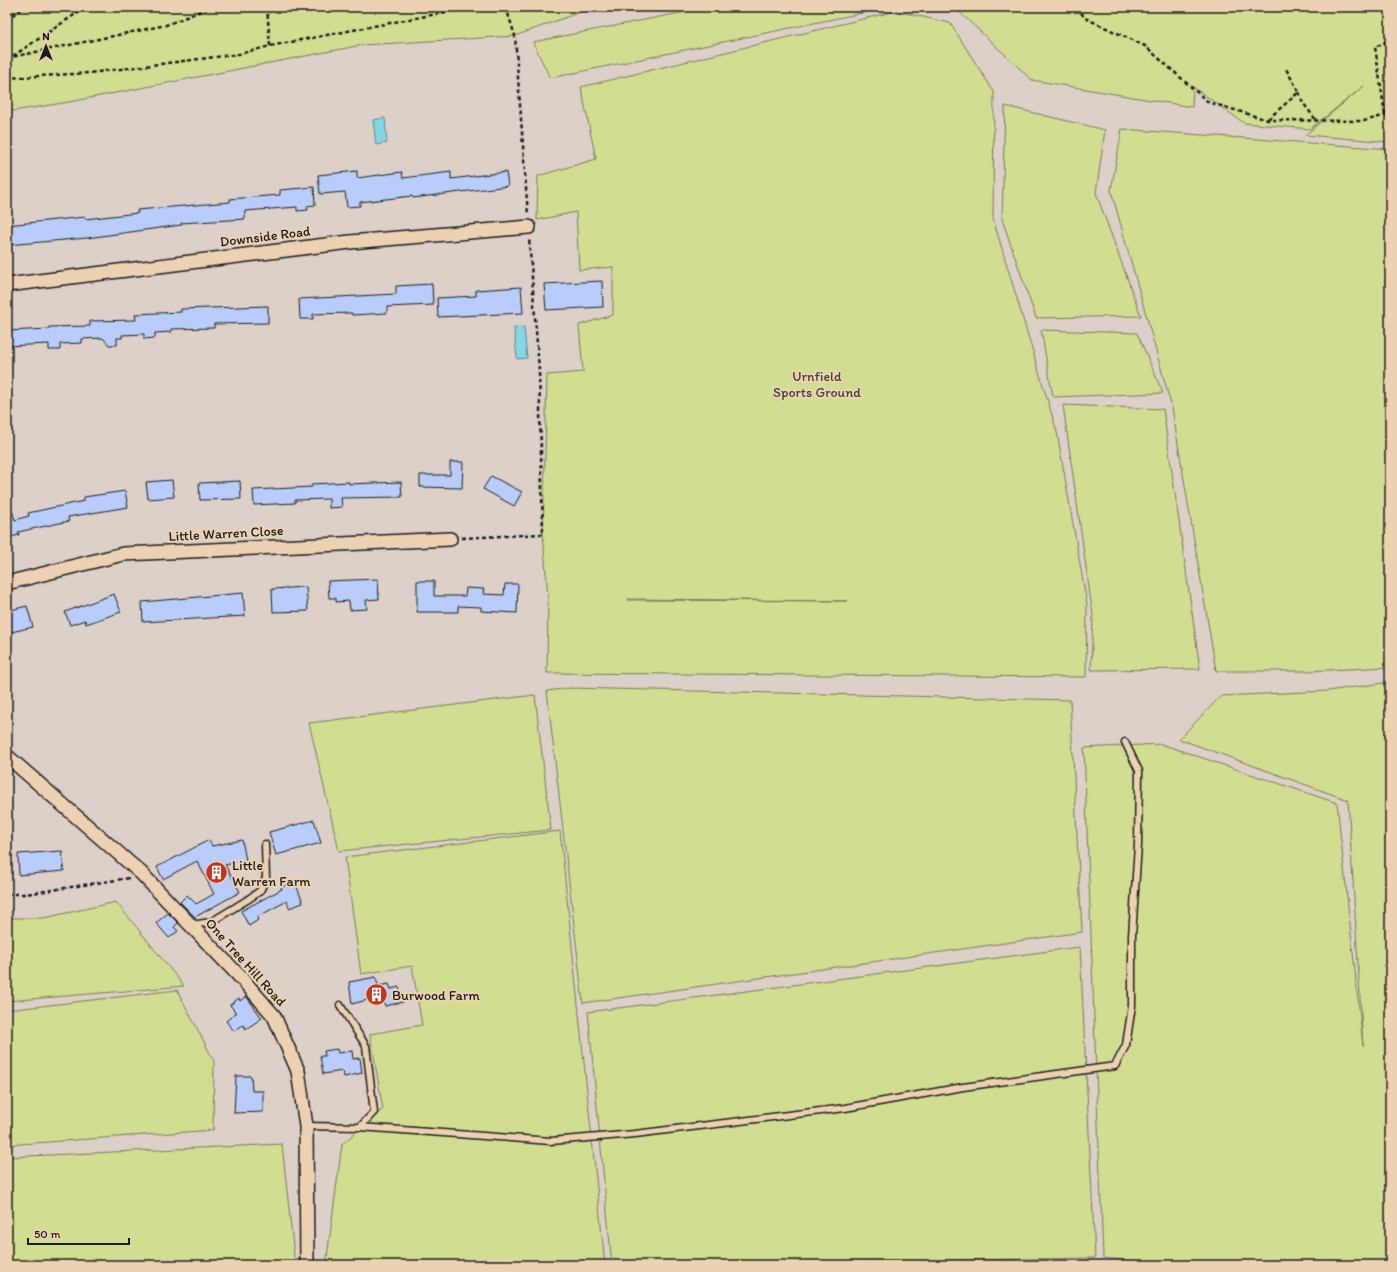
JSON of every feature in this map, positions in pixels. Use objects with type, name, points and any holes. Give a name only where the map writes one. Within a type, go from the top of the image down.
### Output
[{"type":"street","name":"Downside Road","points":[[7,285],[350,242],[529,227]]},
{"type":"street","name":"Little Warren Close","points":[[7,582],[123,554],[450,539]]},
{"type":"street","name":"One Tree Hill Road","points":[[7,756],[141,873],[243,980],[274,1016],[298,1071],[306,1126],[307,1265]]},
{"type":"lane","points":[[306,1126],[360,1127],[551,1141],[635,1134],[845,1108],[963,1087],[1115,1066],[1126,1045],[1132,1006],[1132,936],[1138,845],[1138,771],[1125,742]]},
{"type":"lane","points":[[191,925],[211,922],[260,891],[266,878],[265,844]]},
{"type":"lane","points":[[340,1005],[366,1046],[374,1112],[360,1127]]},
{"type":"path","points":[[7,19],[24,7]]},
{"type":"path","points":[[11,58],[86,7]]},
{"type":"path","points":[[7,59],[166,25],[211,7]]},
{"type":"path","points":[[270,46],[267,9],[285,7]]},
{"type":"path","points":[[449,7],[452,11]]},
{"type":"path","points":[[7,78],[89,73],[239,54],[270,46],[452,11],[487,7]]},
{"type":"path","points":[[450,539],[543,534],[539,370],[516,36],[506,7]]},
{"type":"path","points":[[1076,7],[1086,18],[1145,46],[1208,102],[1268,120],[1364,121],[1385,114],[1390,114]]},
{"type":"path","points":[[1385,114],[1375,47],[1390,40]]},
{"type":"path","points":[[1286,69],[1299,92],[1303,103],[1316,120]]},
{"type":"path","points":[[1268,120],[1299,92]]},
{"type":"path","points":[[7,894],[26,894],[54,888],[124,880],[141,873]]},
{"type":"green space","points":[[7,7],[594,7],[515,36],[362,45],[69,102],[7,112]]},
{"type":"green space","points":[[710,7],[891,7],[550,78],[533,42]]},
{"type":"green space","points":[[954,7],[1390,7],[1390,142],[1305,135],[1364,86],[1310,129],[1244,123],[1193,87],[1192,107],[1032,80]]},
{"type":"green space","name":"Urnfield Sports Ground","points":[[896,11],[950,23],[994,92],[993,219],[1057,432],[1087,604],[1086,677],[547,673],[548,599],[543,534],[547,375],[583,372],[579,325],[613,315],[613,267],[579,270],[576,212],[537,220],[538,176],[596,159],[581,87]],"holes":[[[628,599],[847,601],[628,600]]]},
{"type":"green space","points":[[1005,106],[1105,130],[1096,193],[1141,316],[1036,318],[1002,219]]},
{"type":"green space","points":[[1122,129],[1390,149],[1390,667],[1307,671],[1216,671],[1172,408],[1111,190]]},
{"type":"green space","points":[[1041,330],[1137,333],[1163,393],[1053,397]]},
{"type":"green space","points":[[1063,405],[1163,409],[1200,669],[1091,670],[1093,616]]},
{"type":"green space","points":[[1390,682],[1390,1265],[1172,1265],[1103,1258],[1084,748],[1161,744],[1337,803],[1363,1046],[1348,800],[1179,739],[1221,696],[1328,691]]},
{"type":"green space","points":[[570,688],[1070,700],[1082,932],[583,1003],[547,691]]},
{"type":"green space","points":[[535,695],[551,830],[339,851],[309,723]]},
{"type":"green space","points":[[560,831],[605,1265],[326,1265],[342,1144],[383,1109],[370,1034],[422,1025],[412,966],[361,974],[345,857]]},
{"type":"green space","points":[[116,902],[184,986],[7,1001],[7,918],[44,918]]},
{"type":"green space","points":[[1080,947],[1095,1258],[612,1265],[588,1012]]},
{"type":"green space","points":[[177,990],[214,1061],[213,1130],[7,1145],[7,1010]]},
{"type":"green space","points":[[282,1144],[295,1265],[7,1265],[7,1157]]},
{"type":"green space","points":[[1097,1262],[1133,1265],[1058,1265]]},
{"type":"water","points":[[385,118],[387,143],[376,145],[373,120]]},
{"type":"water","points":[[524,327],[527,358],[517,359],[514,328]]},
{"type":"building","points":[[357,171],[357,178],[402,172],[403,178],[451,172],[451,179],[506,172],[508,186],[413,198],[412,196],[360,202],[360,206],[347,207],[345,192],[320,194],[318,175]]},
{"type":"building","points":[[314,187],[315,205],[307,206],[308,210],[297,211],[297,207],[245,211],[245,219],[181,223],[181,225],[87,238],[7,245],[7,225],[85,217],[85,219],[138,213],[137,210],[230,202],[230,199],[280,195],[280,190]]},
{"type":"building","points":[[602,281],[603,307],[546,310],[544,284]]},
{"type":"building","points":[[432,284],[433,305],[387,307],[387,313],[352,315],[352,313],[313,314],[313,319],[300,319],[299,299],[396,294],[396,286]]},
{"type":"building","points":[[521,287],[523,313],[438,317],[437,298],[476,296],[476,290]]},
{"type":"building","points":[[268,306],[268,323],[214,324],[214,328],[171,329],[171,332],[155,333],[155,338],[144,339],[144,334],[122,335],[122,338],[117,338],[117,345],[109,345],[103,338],[82,339],[82,343],[60,344],[60,350],[49,350],[49,344],[7,346],[7,331],[49,329],[49,327],[90,326],[90,321],[136,320],[135,314],[181,312],[181,309]]},
{"type":"building","points":[[450,462],[463,462],[462,488],[420,487],[420,475],[450,475]]},
{"type":"building","points":[[491,476],[522,492],[514,506],[483,489]]},
{"type":"building","points":[[172,480],[174,497],[148,499],[146,482]]},
{"type":"building","points":[[240,481],[241,499],[200,500],[199,483]]},
{"type":"building","points":[[349,482],[349,484],[401,482],[402,497],[341,498],[342,507],[329,508],[329,499],[295,500],[295,503],[254,505],[253,490],[312,487],[312,484]]},
{"type":"building","points":[[125,491],[128,507],[68,517],[69,521],[18,532],[19,535],[7,538],[7,505],[10,504],[15,520],[29,516],[28,513],[84,501],[84,497]]},
{"type":"building","points":[[378,579],[379,599],[366,600],[367,609],[350,610],[349,601],[336,602],[336,598],[329,598],[328,581]]},
{"type":"building","points":[[417,581],[434,581],[434,596],[465,596],[466,588],[484,589],[483,594],[504,595],[505,584],[518,584],[517,613],[481,611],[481,607],[458,606],[458,612],[417,612]]},
{"type":"building","points":[[306,587],[308,611],[273,612],[272,589]]},
{"type":"building","points":[[243,593],[245,616],[143,622],[142,602]]},
{"type":"building","points":[[114,594],[121,612],[86,624],[85,620],[70,625],[65,612]]},
{"type":"building","points":[[27,606],[33,627],[7,633],[7,611]]},
{"type":"building","points":[[314,820],[321,843],[276,855],[269,832]]},
{"type":"building","name":"Little Warren Farm","points":[[209,840],[212,846],[242,840],[246,860],[225,865],[240,892],[195,917],[180,902],[187,895],[196,904],[214,894],[197,861],[163,879],[157,867]]},
{"type":"building","points":[[62,851],[64,871],[19,875],[18,854]]},
{"type":"building","points":[[295,882],[303,903],[289,908],[287,901],[257,917],[258,920],[249,926],[241,911],[282,889],[281,887]]},
{"type":"building","points":[[168,913],[178,923],[174,927],[178,931],[169,938],[156,923]]},
{"type":"building","name":"Burwood Farm","points":[[376,977],[378,986],[389,984],[391,989],[399,987],[403,1002],[385,1006],[382,996],[352,1004],[349,982]]},
{"type":"building","points":[[246,996],[262,1018],[246,1029],[243,1025],[234,1031],[226,1021],[236,1013],[230,1005],[239,998],[240,1001]]},
{"type":"building","points":[[337,1049],[338,1053],[352,1051],[353,1059],[360,1058],[362,1073],[344,1077],[343,1071],[323,1074],[320,1056],[325,1056],[324,1051]]},
{"type":"building","points":[[236,1076],[251,1076],[252,1091],[263,1091],[263,1112],[234,1113]]},
{"type":"place","name":"Little Warren Farm","points":[[216,873]]},
{"type":"place","name":"Burwood Farm","points":[[376,995]]}]
